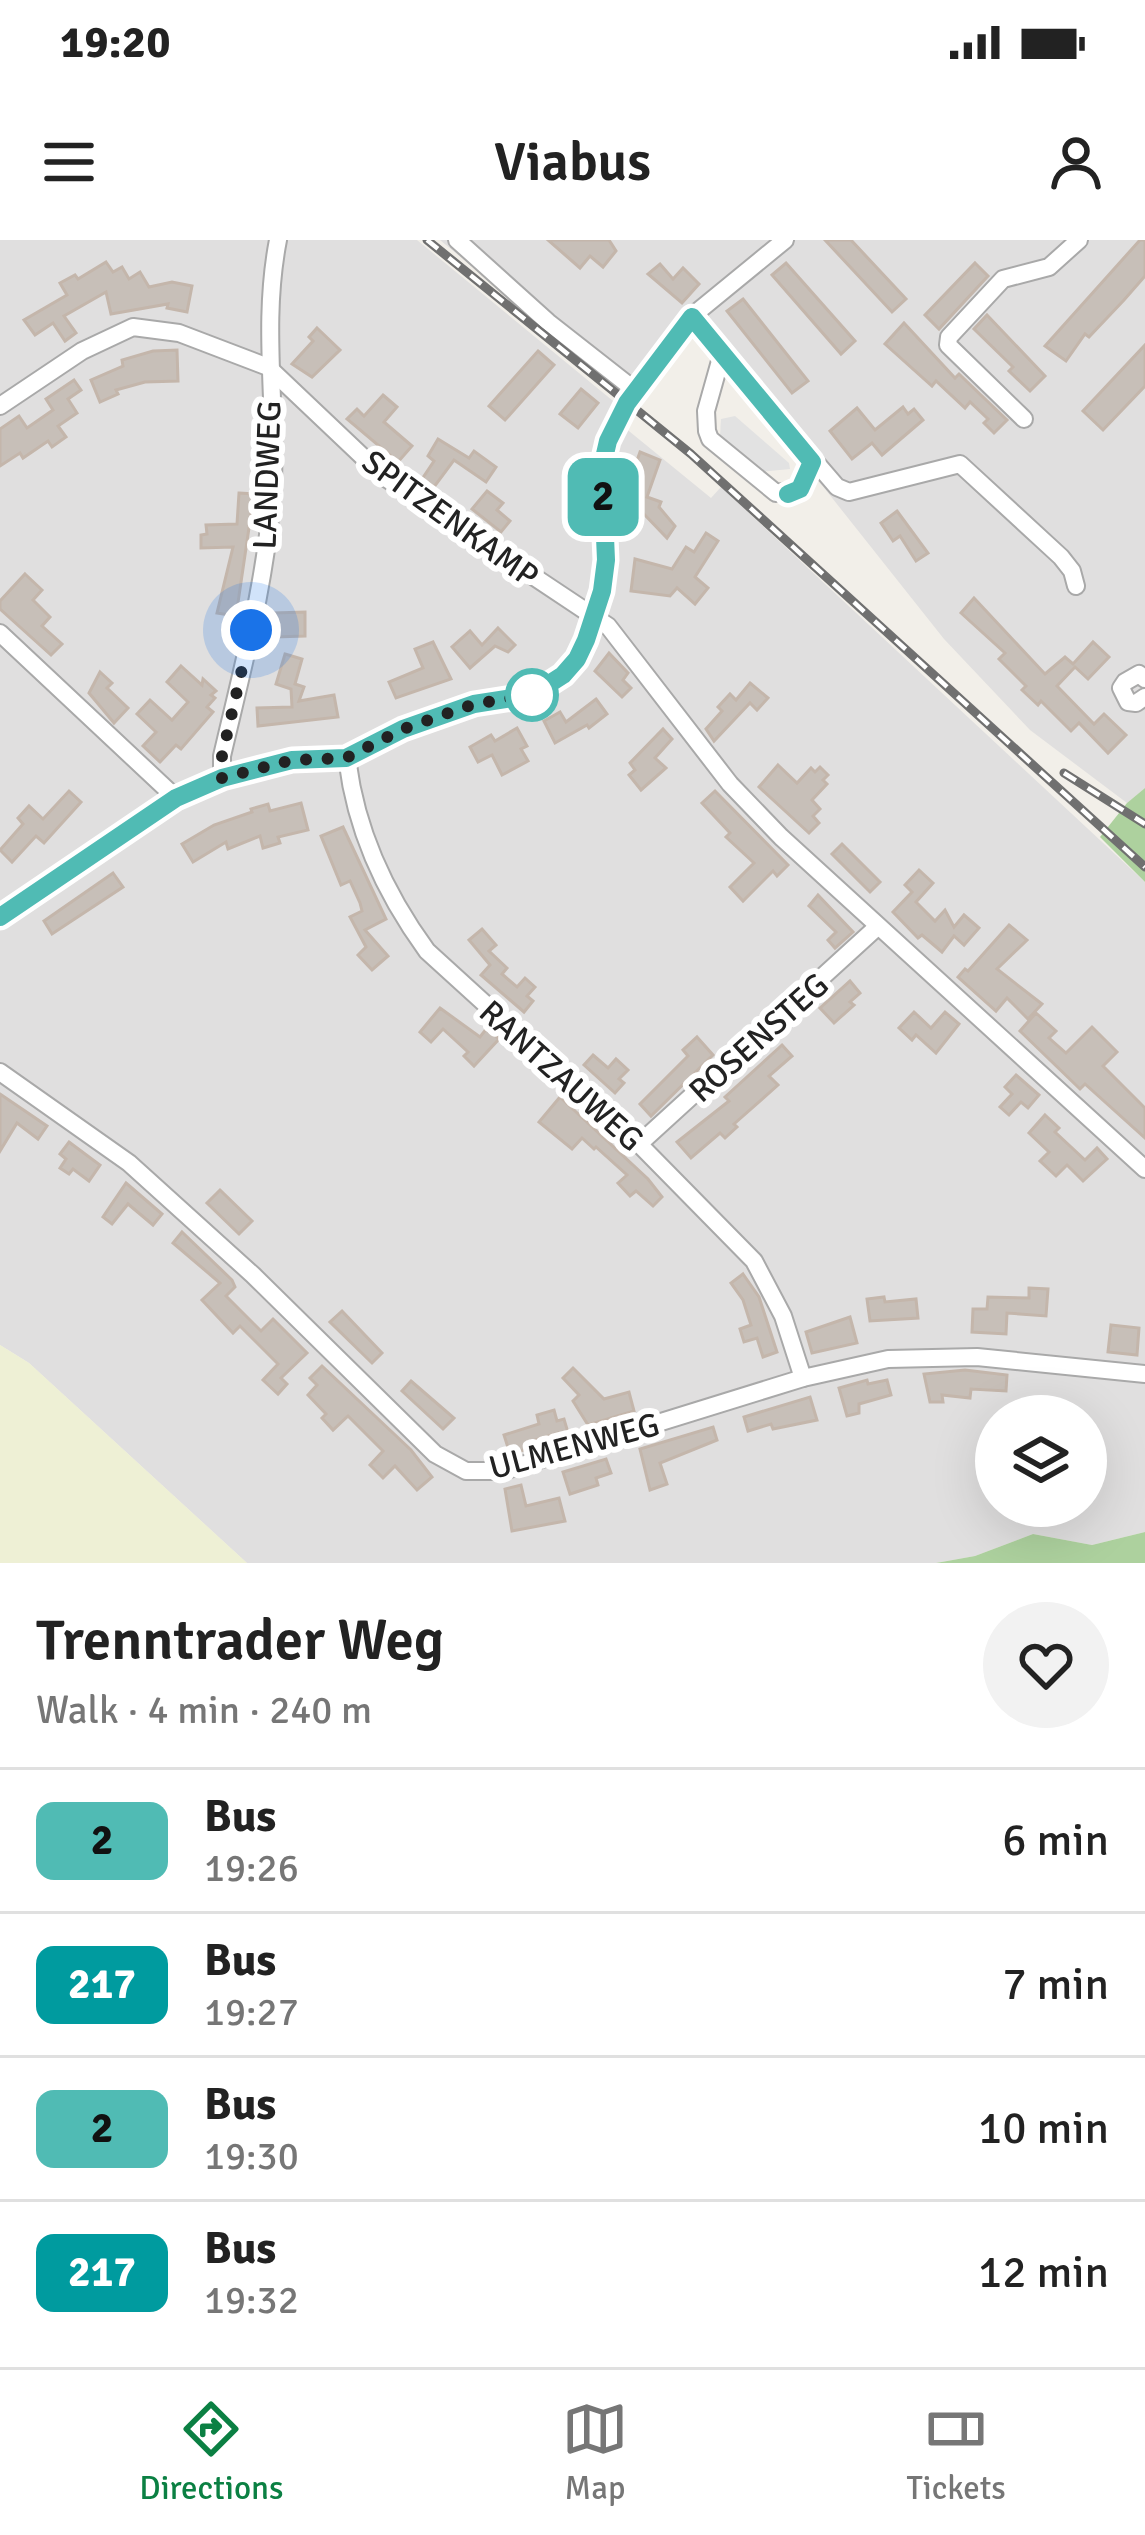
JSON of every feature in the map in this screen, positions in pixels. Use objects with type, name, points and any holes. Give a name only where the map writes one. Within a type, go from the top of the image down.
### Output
[{"type":"street","name":"LANDWEG","points":[[222,778],[222,756],[251,630],[268,524],[273,447],[270,279],[278,240]]},
{"type":"street","points":[[457,240],[548,322],[636,391]]},
{"type":"street","points":[[0,917],[176,798],[222,778],[292,760],[346,758],[403,729],[474,704],[520,698],[549,685],[577,659],[595,618],[606,560],[604,454],[636,391],[689,320],[785,240]]},
{"type":"street","points":[[1024,419],[949,345],[949,338],[1004,279],[1037,272],[1059,261],[1079,240]]},
{"type":"street","points":[[689,320],[837,487],[849,492],[960,464],[1061,556],[1076,586]]},
{"type":"street","name":"SPITZENKAMP","points":[[0,406],[82,351],[134,327],[179,333],[268,367],[384,477],[608,626],[730,784],[876,928],[1145,1169]]},
{"type":"street","points":[[722,354],[705,420],[710,439],[776,493],[800,489],[812,462]]},
{"type":"street","points":[[0,633],[176,798]]},
{"type":"street","points":[[1145,679],[1139,674],[1121,688],[1128,702],[1145,697]]},
{"type":"street","name":"RANTZAUWEG","points":[[346,758],[362,836],[404,920],[427,951],[639,1144],[754,1261],[778,1304],[803,1378]]},
{"type":"street","name":"ROSENSTEG","points":[[639,1144],[876,928]]},
{"type":"street","name":"ULMENWEG","points":[[0,1072],[129,1162],[451,1466],[484,1474],[503,1471],[803,1378],[889,1360],[946,1356],[1145,1374]]},
{"type":"shaded area","points":[[0,240],[417,240],[618,405],[624,427],[711,498],[721,487],[1145,882],[1145,1532],[1092,1545],[1033,1534],[975,1556],[936,1563],[247,1563],[29,1363],[0,1345]]},
{"type":"shaded area","points":[[440,240],[1145,240],[1145,788],[1127,803],[1030,730],[944,639],[697,337],[684,341],[637,403]]},
{"type":"shaded area","points":[[735,416],[789,463],[790,469],[759,472],[720,436],[721,419]]},
{"type":"green space","points":[[1145,788],[1145,882],[1100,837]]},
{"type":"green space","points":[[0,1345],[29,1363],[247,1563],[0,1563]]},
{"type":"green space","points":[[1145,1532],[1145,1563],[936,1563],[975,1556],[1033,1534],[1092,1545]]},
{"type":"building","points":[[548,240],[609,240],[616,251],[603,267],[590,256],[580,268]]},
{"type":"building","points":[[825,240],[851,240],[906,299],[892,312]]},
{"type":"building","points":[[1140,240],[1145,240],[1145,276],[1124,300],[1089,337],[1085,334],[1066,361],[1045,346]]},
{"type":"building","points":[[106,262],[113,272],[122,267],[129,279],[140,272],[149,287],[172,282],[192,286],[187,312],[167,308],[168,304],[111,314],[106,292],[64,316],[76,333],[65,341],[53,323],[35,335],[24,320],[67,295],[60,283],[75,275],[78,279]]},
{"type":"building","points":[[786,263],[855,341],[841,354],[772,275]]},
{"type":"building","points":[[975,263],[988,276],[939,329],[925,315]]},
{"type":"building","points":[[660,264],[673,279],[683,268],[699,284],[682,303],[648,274]]},
{"type":"building","points":[[743,299],[808,381],[792,393],[727,311]]},
{"type":"building","points":[[987,315],[1045,376],[1030,391],[974,329]]},
{"type":"building","points":[[904,323],[955,378],[959,374],[1007,420],[994,433],[984,423],[988,419],[970,402],[965,408],[936,381],[932,386],[885,344]]},
{"type":"building","points":[[317,328],[340,350],[312,377],[292,364],[313,341],[309,337]]},
{"type":"building","points":[[1145,345],[1145,386],[1103,430],[1083,411]]},
{"type":"building","points":[[177,350],[178,381],[145,382],[116,390],[118,394],[100,402],[91,380],[123,366],[122,360]]},
{"type":"building","points":[[538,351],[554,365],[505,420],[489,406]]},
{"type":"building","points":[[74,380],[81,390],[68,399],[77,413],[58,426],[66,437],[52,447],[48,441],[23,458],[20,453],[0,466],[0,429],[19,416],[27,428],[53,410],[46,399]]},
{"type":"building","points":[[581,389],[598,403],[578,428],[560,414]]},
{"type":"building","points":[[383,395],[397,407],[384,422],[412,446],[398,462],[347,419],[357,409],[364,416]]},
{"type":"building","points":[[903,407],[908,414],[914,409],[923,420],[882,455],[872,443],[852,459],[830,431],[857,408],[875,430]]},
{"type":"building","points":[[438,439],[469,458],[474,451],[496,467],[486,482],[454,460],[434,487],[422,479],[434,461],[428,456]]},
{"type":"building","points":[[640,452],[660,460],[647,497],[661,502],[659,507],[675,526],[667,538],[642,512],[640,518],[624,512],[638,474],[633,472]]},
{"type":"building","points":[[487,491],[503,503],[497,510],[510,521],[501,532],[472,509]]},
{"type":"building","points":[[239,493],[254,494],[236,616],[217,613],[233,547],[201,548],[201,535],[207,534],[206,525],[237,524]]},
{"type":"building","points":[[897,511],[928,553],[916,561],[900,536],[893,541],[881,523]]},
{"type":"building","points":[[706,533],[718,541],[695,577],[708,588],[695,604],[677,588],[670,596],[631,591],[635,559],[672,569],[686,547],[694,552]]},
{"type":"building","points":[[25,574],[42,590],[33,600],[50,617],[42,626],[62,644],[51,655],[0,609],[0,601]]},
{"type":"building","points":[[974,598],[1045,674],[1065,657],[1073,664],[1093,642],[1109,657],[1088,679],[1075,667],[1057,686],[1094,724],[1104,714],[1126,735],[1108,753],[1079,723],[1071,731],[1041,701],[1038,705],[1022,690],[1026,686],[999,659],[1005,653],[961,613]]},
{"type":"building","points":[[305,612],[305,636],[275,637],[274,613]]},
{"type":"building","points":[[498,628],[515,645],[508,652],[495,646],[470,668],[452,647],[470,631],[482,645]]},
{"type":"building","points":[[433,642],[451,679],[396,698],[389,682],[423,668],[415,649]]},
{"type":"building","points":[[609,653],[628,673],[623,680],[631,688],[622,697],[595,671]]},
{"type":"building","points":[[285,654],[302,659],[295,684],[304,687],[299,701],[334,695],[338,717],[258,726],[257,708],[292,707],[291,689],[276,684]]},
{"type":"building","points":[[181,666],[216,691],[207,707],[213,712],[181,749],[176,745],[160,762],[143,746],[156,732],[137,714],[150,700],[172,720],[188,702],[167,682]]},
{"type":"building","points":[[100,672],[112,683],[107,688],[128,708],[114,723],[89,693]]},
{"type":"building","points":[[750,683],[768,698],[757,710],[750,703],[714,741],[706,729],[722,711],[718,707],[730,694],[736,700]]},
{"type":"building","points":[[596,699],[607,714],[555,743],[544,721],[560,712],[566,722]]},
{"type":"building","points":[[517,728],[527,746],[521,749],[528,761],[502,775],[492,755],[478,762],[470,747],[491,735],[495,741]]},
{"type":"building","points":[[663,729],[672,739],[655,758],[666,768],[641,790],[629,775],[635,770],[630,763]]},
{"type":"building","points":[[778,765],[797,783],[811,768],[815,772],[820,767],[828,775],[823,780],[827,784],[812,800],[820,809],[813,816],[819,823],[809,833],[759,787]]},
{"type":"building","points":[[69,791],[81,802],[44,843],[36,836],[12,862],[0,850],[23,824],[18,818],[29,806],[43,819]]},
{"type":"building","points":[[715,791],[788,865],[777,876],[773,871],[743,901],[730,887],[754,863],[726,837],[730,833],[702,803]]},
{"type":"building","points":[[301,803],[308,830],[278,837],[280,843],[263,848],[260,836],[228,849],[226,842],[193,862],[182,844],[251,809],[268,804],[270,811]]},
{"type":"building","points":[[343,827],[386,919],[365,930],[388,956],[372,970],[358,955],[366,947],[350,917],[362,911],[360,903],[350,881],[341,885],[321,836]]},
{"type":"building","points":[[842,844],[880,882],[870,892],[832,854]]},
{"type":"building","points":[[919,870],[933,883],[916,902],[935,921],[945,910],[954,927],[964,915],[979,928],[964,945],[954,936],[942,952],[922,935],[918,938],[893,912],[912,892],[905,885]]},
{"type":"building","points":[[113,873],[123,887],[52,934],[44,921]]},
{"type":"building","points":[[818,895],[853,932],[835,948],[828,940],[836,932],[809,906]]},
{"type":"building","points":[[1009,925],[1027,940],[997,969],[1042,1004],[1028,1019],[1007,998],[996,1011],[958,977]]},
{"type":"building","points":[[482,929],[496,945],[489,951],[507,968],[502,974],[517,987],[525,978],[535,987],[527,996],[533,1001],[524,1012],[481,975],[490,965],[469,940]]},
{"type":"building","points":[[850,981],[860,993],[834,1023],[820,1008]]},
{"type":"building","points":[[440,1008],[480,1037],[487,1028],[499,1039],[474,1066],[464,1056],[468,1052],[443,1029],[431,1042],[420,1032]]},
{"type":"building","points":[[914,1012],[931,1028],[945,1012],[959,1024],[936,1053],[916,1035],[912,1040],[899,1028]]},
{"type":"building","points":[[1036,1013],[1056,1031],[1049,1038],[1066,1053],[1092,1027],[1117,1052],[1103,1066],[1145,1108],[1145,1138],[1085,1084],[1080,1089],[1020,1031]]},
{"type":"building","points":[[697,1037],[713,1055],[651,1116],[640,1104],[688,1056],[683,1050]]},
{"type":"building","points":[[782,1045],[792,1056],[769,1076],[778,1085],[725,1138],[720,1133],[691,1158],[677,1142],[729,1101],[725,1097]]},
{"type":"building","points":[[593,1055],[608,1068],[616,1059],[628,1070],[615,1093],[584,1065]]},
{"type":"building","points":[[1016,1075],[1039,1095],[1028,1108],[1021,1102],[1009,1115],[1000,1107],[1012,1094],[1005,1087]]},
{"type":"building","points":[[0,1094],[47,1126],[38,1139],[17,1123],[0,1151]]},
{"type":"building","points":[[560,1097],[648,1179],[662,1197],[653,1206],[636,1191],[630,1196],[618,1183],[627,1175],[596,1147],[582,1138],[572,1149],[539,1122]]},
{"type":"building","points":[[1045,1115],[1059,1128],[1055,1132],[1085,1160],[1097,1148],[1107,1159],[1083,1181],[1067,1165],[1056,1176],[1040,1161],[1049,1152],[1029,1133]]},
{"type":"building","points":[[69,1142],[100,1165],[89,1181],[73,1169],[69,1174],[60,1168],[66,1159],[60,1154]]},
{"type":"building","points":[[126,1183],[162,1214],[153,1225],[128,1204],[112,1224],[103,1217]]},
{"type":"building","points":[[220,1190],[252,1221],[239,1234],[207,1203]]},
{"type":"building","points":[[182,1232],[232,1280],[235,1287],[226,1296],[261,1331],[273,1319],[307,1353],[281,1378],[287,1384],[278,1394],[263,1380],[278,1364],[240,1326],[233,1333],[202,1300],[220,1283],[173,1243]]},
{"type":"building","points":[[743,1274],[759,1297],[777,1352],[763,1357],[757,1338],[744,1342],[740,1329],[751,1325],[731,1283]]},
{"type":"building","points":[[1029,1288],[1048,1289],[1046,1316],[1007,1313],[1006,1334],[972,1332],[973,1309],[987,1309],[988,1297],[1029,1298]]},
{"type":"building","points":[[884,1297],[885,1302],[916,1299],[918,1318],[870,1321],[867,1299]]},
{"type":"building","points":[[342,1311],[382,1353],[372,1363],[330,1322]]},
{"type":"building","points":[[850,1317],[857,1343],[812,1353],[806,1332]]},
{"type":"building","points":[[1111,1325],[1139,1328],[1137,1355],[1108,1352]]},
{"type":"building","points":[[322,1366],[411,1450],[432,1477],[417,1490],[395,1466],[383,1478],[370,1465],[383,1451],[348,1416],[333,1430],[322,1418],[326,1414],[308,1395],[317,1385],[310,1378]]},
{"type":"building","points":[[573,1368],[604,1399],[629,1392],[634,1411],[588,1425],[573,1401],[579,1395],[563,1378]]},
{"type":"building","points":[[965,1370],[1007,1375],[1006,1391],[971,1389],[970,1398],[942,1395],[943,1402],[930,1402],[924,1374]]},
{"type":"building","points":[[867,1380],[868,1384],[887,1380],[891,1395],[859,1404],[859,1413],[847,1416],[839,1388]]},
{"type":"building","points":[[411,1381],[454,1418],[443,1429],[402,1391]]},
{"type":"building","points":[[810,1397],[817,1420],[748,1431],[744,1417]]},
{"type":"building","points":[[554,1410],[557,1421],[564,1419],[569,1436],[559,1439],[558,1433],[526,1443],[528,1449],[510,1454],[504,1435],[539,1424],[537,1415]]},
{"type":"building","points":[[713,1427],[717,1440],[660,1463],[667,1484],[650,1490],[640,1449]]},
{"type":"building","points":[[606,1459],[611,1473],[596,1478],[598,1485],[570,1494],[563,1472]]},
{"type":"building","points":[[521,1485],[526,1506],[559,1498],[565,1521],[512,1531],[505,1489]]},
{"type":"railway","points":[[427,240],[691,454],[1145,867]]},
{"type":"railway","points":[[1064,773],[1145,824]]},
{"type":"bus line","name":"2","points":[[0,917],[176,798],[222,778],[292,760],[346,758],[403,729],[474,704],[532,695],[563,675],[586,640],[602,591],[606,527],[602,467],[608,441],[627,403],[692,317],[812,462],[800,489],[788,494]]},
{"type":"route","points":[[251,630],[222,756],[222,778],[292,760],[346,758],[403,729],[474,704],[532,695]]}]
